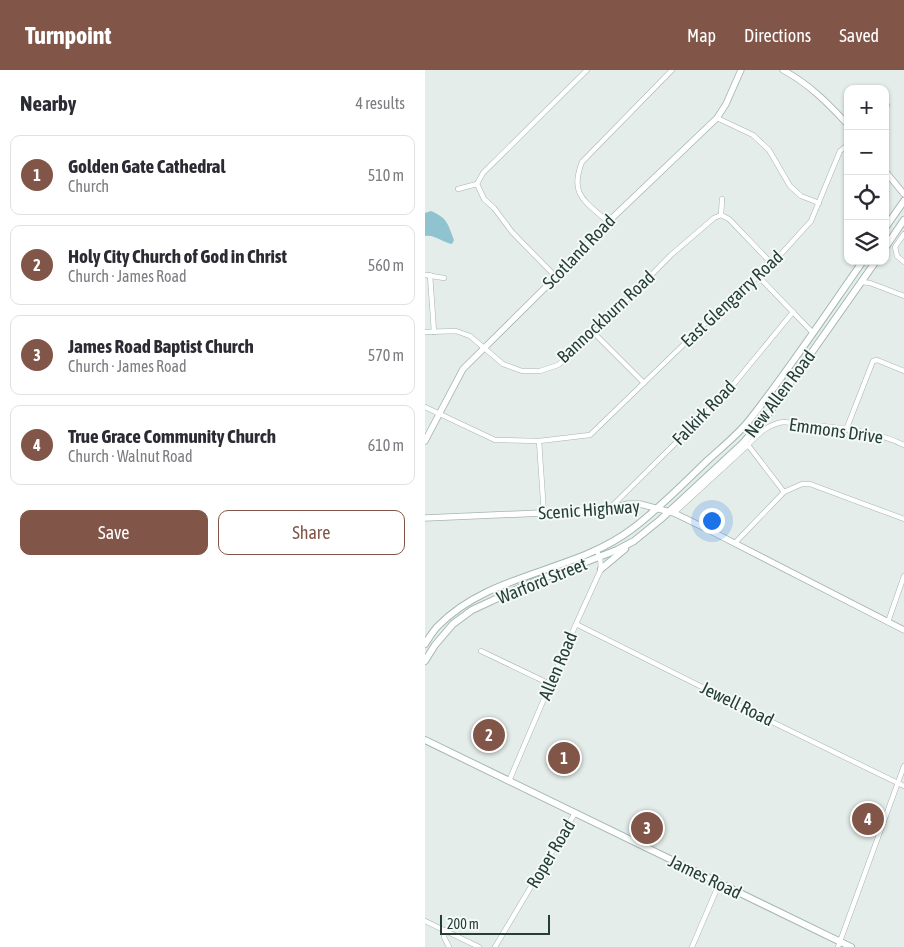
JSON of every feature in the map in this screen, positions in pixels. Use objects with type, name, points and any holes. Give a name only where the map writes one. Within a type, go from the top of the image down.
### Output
[{"type":"main road","points":[[889,222],[904,201]]},
{"type":"main road","points":[[889,242],[904,220]]},
{"type":"main road","name":"New Allen Road","points":[[657,508],[749,420],[860,265]]},
{"type":"main road","name":"New Allen Road","points":[[671,512],[742,444],[767,416],[874,265]]},
{"type":"main road","name":"Warford Street","points":[[425,644],[437,626],[462,606],[491,589],[596,550],[626,533],[657,508]]},
{"type":"main road","name":"Warford Street","points":[[425,661],[435,645],[453,624],[472,610],[526,585],[600,557],[634,541],[671,512]]},
{"type":"main road","points":[[601,569],[634,541]]},
{"type":"main road","name":"James Road","points":[[425,740],[839,945],[851,947]]},
{"type":"street","points":[[459,189],[477,184],[483,173],[587,70]]},
{"type":"street","points":[[608,222],[578,191],[577,178],[582,162],[672,70]]},
{"type":"street","name":"Scotland Road","points":[[425,441],[463,369],[556,277],[608,222],[717,118],[726,104],[741,70]]},
{"type":"street","points":[[783,70],[817,93],[844,121]]},
{"type":"street","points":[[717,118],[753,135],[769,150],[790,186],[801,196],[819,203]]},
{"type":"street","name":"East Glengarry Road","points":[[539,441],[590,435],[709,320],[759,277],[811,221],[840,151],[844,148]]},
{"type":"street","points":[[888,175],[904,194]]},
{"type":"street","points":[[477,184],[484,199],[494,208],[512,232],[556,277]]},
{"type":"street","points":[[722,199],[721,215],[729,219],[772,264]]},
{"type":"street","name":"Bannockburn Road","points":[[425,332],[456,331],[471,336],[503,364],[522,371],[540,371],[558,365],[594,333],[671,255],[714,218],[721,215]]},
{"type":"street","points":[[904,234],[895,247],[897,256],[904,262]]},
{"type":"street","points":[[434,332],[427,275],[445,278]]},
{"type":"street","points":[[759,277],[813,333]]},
{"type":"street","points":[[863,282],[903,294]]},
{"type":"street","name":"Falkirk Road","points":[[609,508],[727,391],[793,312]]},
{"type":"street","points":[[594,333],[644,383]]},
{"type":"street","points":[[846,430],[873,361],[877,360],[904,371]]},
{"type":"street","points":[[425,407],[495,440],[539,441],[544,514]]},
{"type":"street","name":"Emmons Drive","points":[[748,445],[767,427],[783,422],[871,433],[892,439],[904,445]]},
{"type":"street","points":[[671,512],[748,445],[784,492]]},
{"type":"street","points":[[735,543],[784,492],[802,484],[810,484],[904,519]]},
{"type":"street","name":"Scenic Highway","points":[[425,518],[544,514],[609,508],[628,504],[639,504],[657,508],[671,512],[735,543],[904,630]]},
{"type":"street","name":"Allen Road","points":[[509,781],[601,569],[600,557],[596,550]]},
{"type":"street","points":[[888,622],[904,576]]},
{"type":"street","name":"Jewell Road","points":[[576,624],[904,786]]},
{"type":"street","points":[[481,651],[550,684]]},
{"type":"street","points":[[839,945],[904,766]]},
{"type":"street","name":"Roper Road","points":[[495,947],[575,813]]},
{"type":"street","points":[[692,947],[719,884]]},
{"type":"street","points":[[425,920],[479,947]]},
{"type":"street","points":[[444,930],[444,937],[449,947]]},
{"type":"water","points":[[431,211],[441,216],[447,222],[454,240],[452,244],[432,236],[425,236],[425,213]]},
{"type":"place","name":"Holy City Church of God in Christ","points":[[489,735]]},
{"type":"place","name":"Golden Gate Cathedral","points":[[564,758]]},
{"type":"place","name":"True Grace Community Church","points":[[868,819]]},
{"type":"place","name":"James Road Baptist Church","points":[[647,828]]}]
